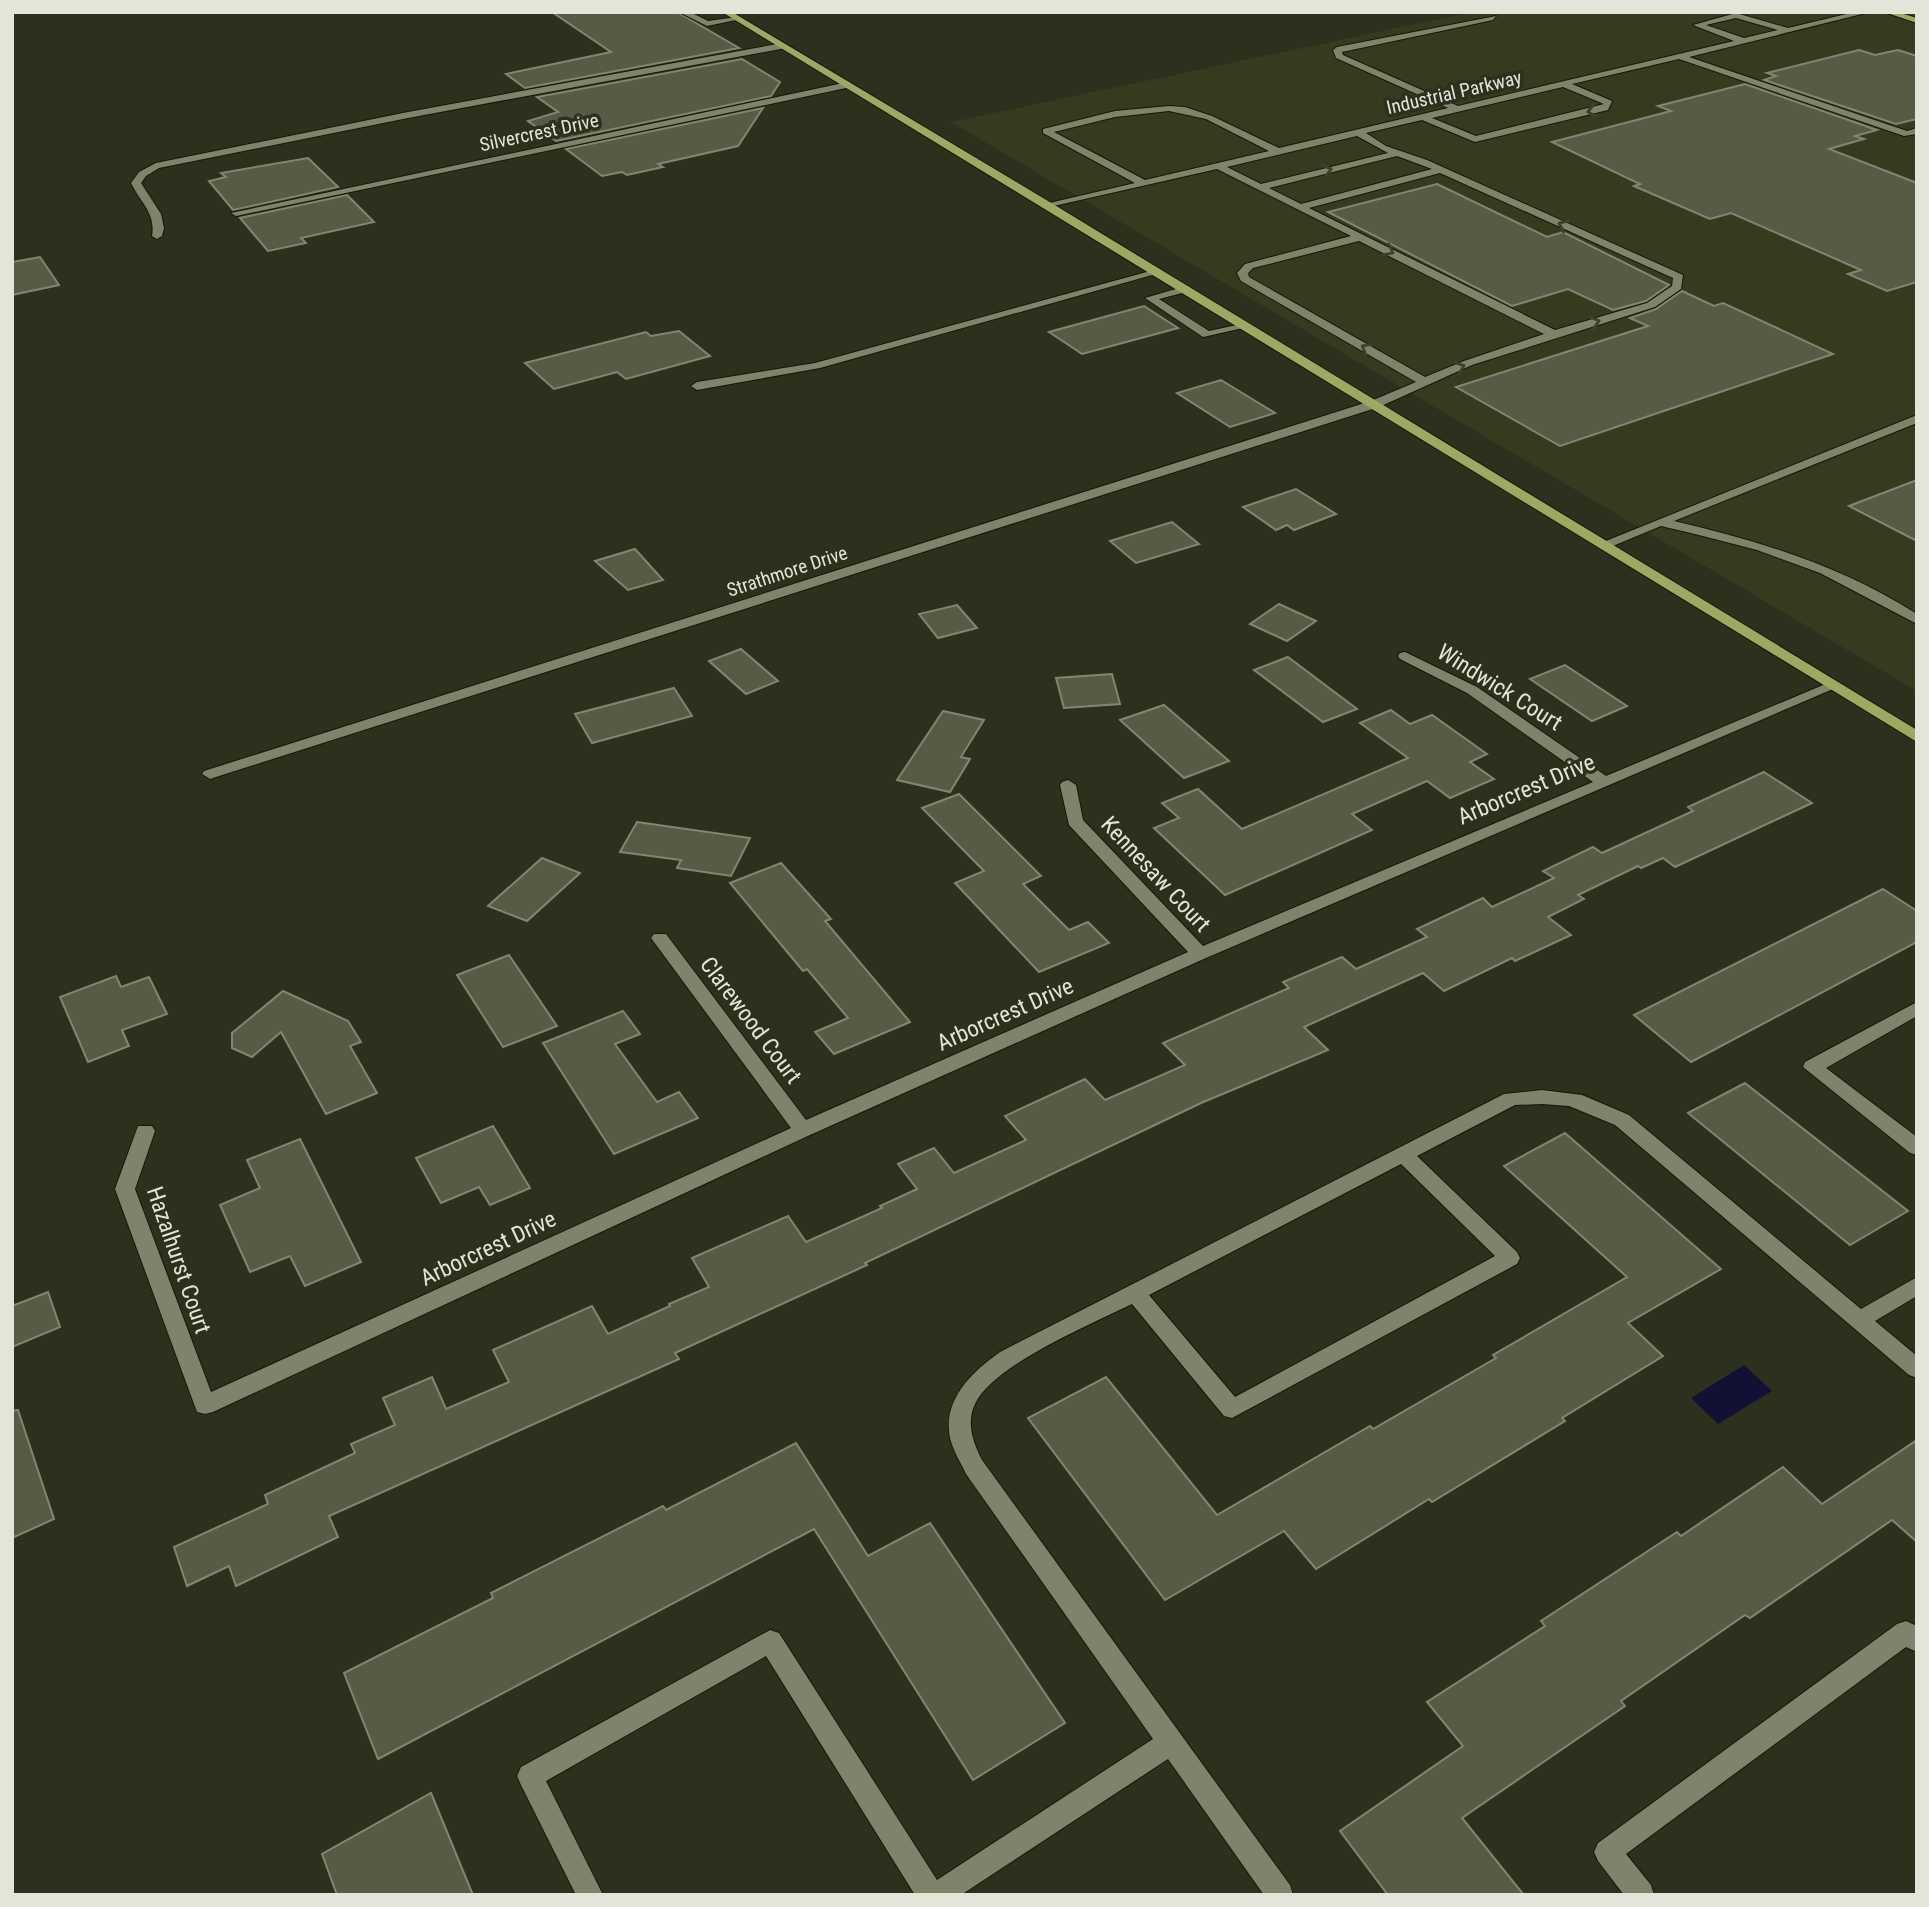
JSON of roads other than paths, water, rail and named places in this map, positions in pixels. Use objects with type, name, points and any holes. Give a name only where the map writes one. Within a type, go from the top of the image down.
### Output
[{"type":"main road","points":[[1888,12],[1917,21]]},
{"type":"main road","points":[[732,15],[1375,404],[1917,737]]},
{"type":"street","points":[[683,12],[707,24],[732,15]]},
{"type":"street","name":"Industrial Parkway","points":[[1049,206],[1866,12]]},
{"type":"street","points":[[1742,41],[1697,24],[1736,15],[1788,31]]},
{"type":"street","points":[[1457,109],[1339,56],[1337,51],[1493,18]]},
{"type":"street","points":[[158,236],[158,217],[135,183],[142,174],[156,166],[421,113],[783,46]]},
{"type":"street","points":[[1681,56],[1907,134],[1917,131]]},
{"type":"street","points":[[1423,117],[1475,139],[1605,108],[1609,103],[1564,84]]},
{"type":"street","name":"Silvercrest Drive","points":[[236,214],[848,85]]},
{"type":"street","points":[[1144,184],[1046,131],[1153,109],[1184,110],[1208,118],[1279,152]]},
{"type":"street","points":[[1359,132],[1398,153],[1440,170]]},
{"type":"street","points":[[1261,187],[1398,153]]},
{"type":"street","points":[[1218,166],[1553,334]]},
{"type":"street","points":[[1300,207],[1440,170]]},
{"type":"street","name":"Strathmore Drive","points":[[210,774],[1375,404],[1468,363],[1651,304],[1677,287],[1679,277],[1440,170]]},
{"type":"street","points":[[1361,237],[1248,266],[1242,273],[1245,279],[1425,382]]},
{"type":"street","points":[[697,386],[828,363],[1158,272]]},
{"type":"street","points":[[1186,289],[1150,298],[1208,335],[1246,326]]},
{"type":"street","points":[[1604,545],[1917,419]]},
{"type":"street","points":[[1660,522],[1742,540],[1803,559],[1891,603],[1917,620]]},
{"type":"street","name":"Windwick Court","points":[[1405,656],[1472,690],[1604,782]]},
{"type":"street","name":"Arborcrest Drive","points":[[205,1405],[803,1130],[1200,954],[1833,686]]},
{"type":"street","name":"Kennesaw Court","points":[[1068,785],[1074,821],[1200,954]]},
{"type":"street","name":"Clarewood Court","points":[[660,938],[803,1130]]},
{"type":"street","points":[[1917,1008],[1812,1067],[1917,1148]]},
{"type":"street","points":[[1280,1895],[974,1467],[961,1437],[961,1409],[971,1389],[984,1374],[1008,1358],[1511,1099],[1539,1095],[1568,1097],[1595,1104],[1622,1119],[1917,1369]]},
{"type":"street","name":"Hazalhurst Court","points":[[145,1131],[125,1189],[205,1405]]},
{"type":"street","points":[[1135,1293],[1232,1409],[1510,1258],[1404,1155]]},
{"type":"street","points":[[1859,1321],[1917,1285]]},
{"type":"street","points":[[1642,1895],[1607,1852],[1906,1632],[1917,1641]]},
{"type":"street","points":[[590,1895],[530,1776],[770,1641],[931,1895]]},
{"type":"street","points":[[937,1895],[1171,1742]]}]
